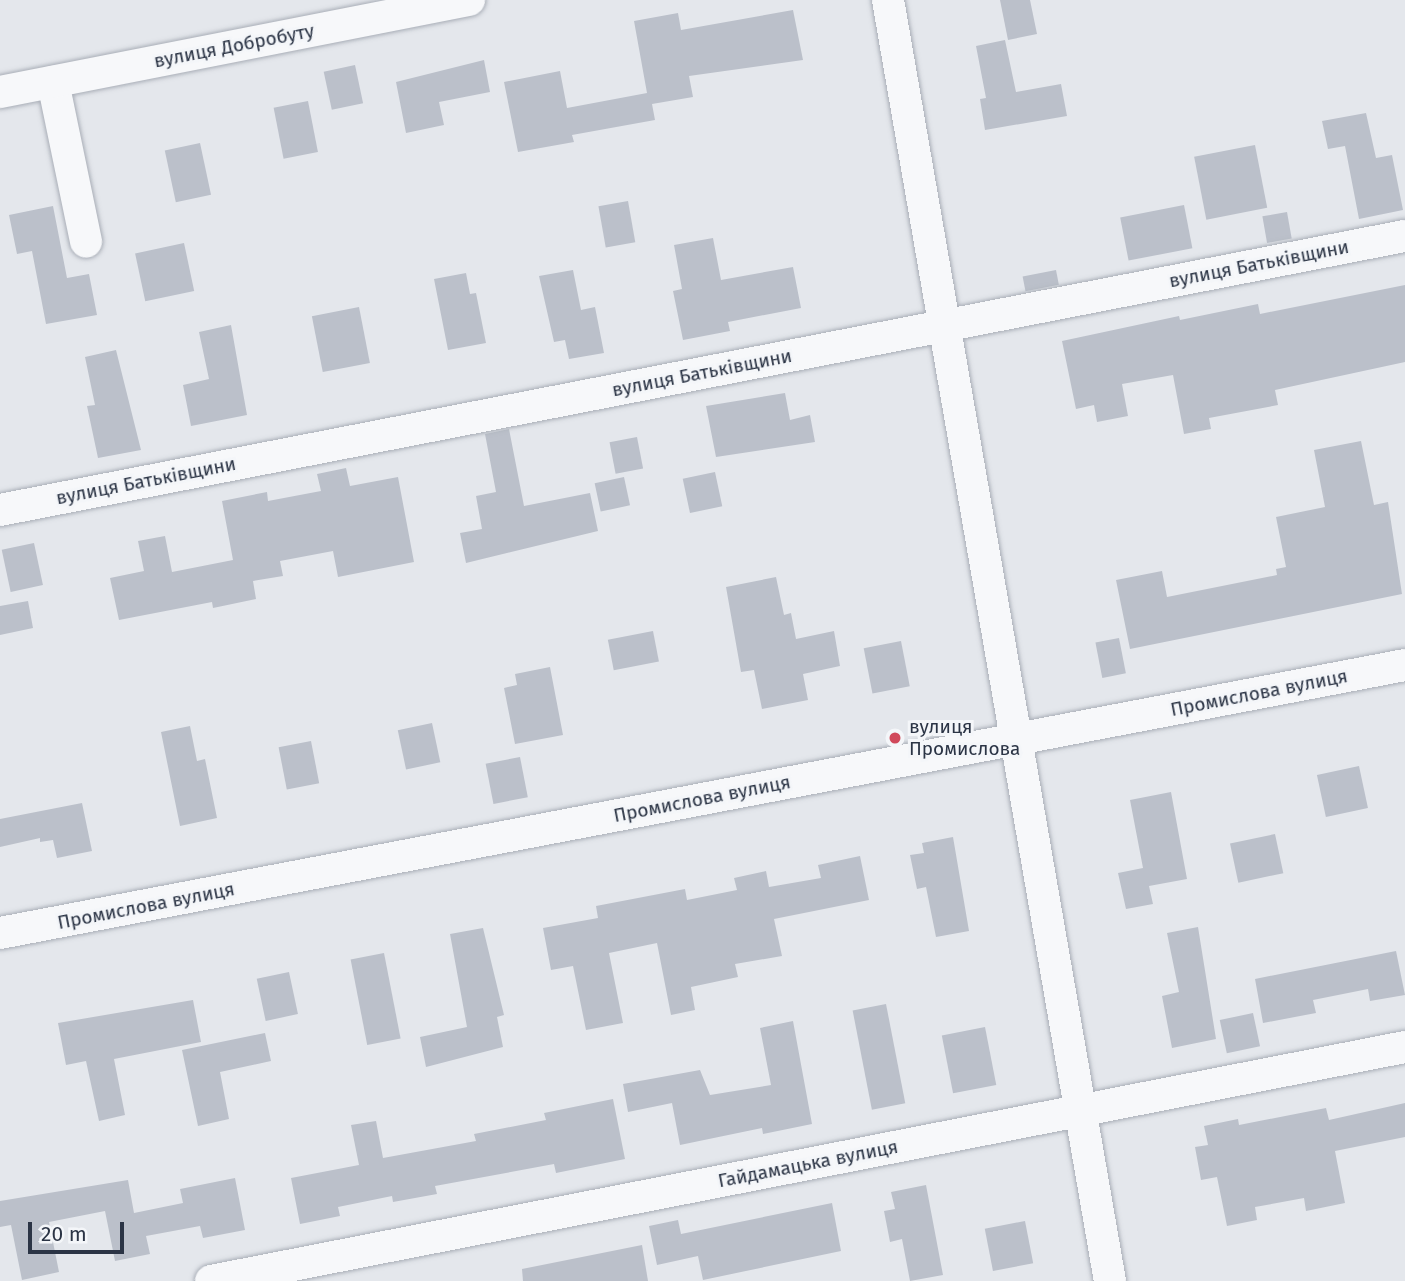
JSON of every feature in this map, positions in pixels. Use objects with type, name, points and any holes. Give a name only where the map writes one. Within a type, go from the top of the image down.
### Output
[{"type":"street","name":"вулиця Добробуту","points":[[0,92],[469,0]]},
{"type":"street","points":[[888,0],[946,325],[1014,740],[1110,1281]]},
{"type":"street","points":[[53,82],[86,242]]},
{"type":"street","name":"вулиця Батьківщини","points":[[0,510],[1405,236]]},
{"type":"street","name":"Промислова вулиця","points":[[0,933],[1405,665]]},
{"type":"street","name":"Гайдамацька вулиця","points":[[211,1281],[1405,1047]]},
{"type":"building","points":[[1000,0],[1030,0],[1037,34],[1008,40]]},
{"type":"building","points":[[793,10],[803,60],[689,76],[693,97],[652,104],[655,120],[572,135],[574,142],[518,152],[504,82],[560,71],[567,108],[647,93],[634,21],[678,13],[681,30]]},
{"type":"building","points":[[1005,40],[1016,92],[1061,84],[1067,116],[985,130],[980,99],[986,98],[976,46]]},
{"type":"building","points":[[484,60],[490,92],[439,102],[444,125],[406,133],[396,82]]},
{"type":"building","points":[[355,65],[363,103],[332,110],[324,72]]},
{"type":"building","points":[[308,101],[318,152],[284,159],[274,108]]},
{"type":"building","points":[[1366,113],[1376,158],[1392,155],[1403,210],[1359,219],[1345,146],[1328,149],[1322,121]]},
{"type":"building","points":[[200,143],[211,195],[176,202],[165,150]]},
{"type":"building","points":[[1255,145],[1267,208],[1206,220],[1194,157]]},
{"type":"building","points":[[628,201],[635,242],[606,248],[598,206]]},
{"type":"building","points":[[1184,205],[1192,248],[1129,261],[1120,217]]},
{"type":"building","points":[[53,206],[67,278],[89,274],[97,315],[46,324],[32,251],[17,254],[9,215]]},
{"type":"building","points":[[1287,212],[1292,239],[1267,243],[1262,216]]},
{"type":"building","points":[[713,238],[721,280],[793,267],[801,308],[728,322],[730,331],[683,340],[673,291],[682,289],[674,245]]},
{"type":"building","points":[[184,243],[194,291],[145,301],[135,253]]},
{"type":"building","points":[[573,270],[581,310],[595,307],[604,353],[569,359],[565,340],[554,342],[539,276]]},
{"type":"building","points":[[1056,270],[1059,285],[1025,291],[1023,276]]},
{"type":"building","points":[[466,273],[470,294],[476,293],[486,343],[448,350],[434,279]]},
{"type":"building","points":[[1405,285],[1405,362],[1275,390],[1278,405],[1209,418],[1211,429],[1184,434],[1173,375],[1122,384],[1128,416],[1097,422],[1094,405],[1076,409],[1062,341],[1179,316],[1180,320],[1258,304],[1260,314]]},
{"type":"building","points":[[359,307],[370,363],[323,372],[312,316]]},
{"type":"building","points":[[231,325],[247,415],[191,426],[183,385],[209,379],[199,332]]},
{"type":"building","points":[[116,350],[141,450],[98,458],[87,406],[95,405],[85,357]]},
{"type":"building","points":[[785,393],[790,420],[810,415],[815,442],[716,457],[706,406]]},
{"type":"building","points":[[509,429],[524,506],[590,493],[598,531],[466,563],[460,533],[482,529],[476,496],[496,492],[485,434]]},
{"type":"building","points":[[637,437],[643,468],[616,474],[610,442]]},
{"type":"building","points":[[1361,441],[1374,505],[1388,502],[1402,594],[1130,649],[1116,580],[1162,571],[1167,597],[1277,575],[1276,569],[1286,567],[1276,517],[1325,507],[1314,450]]},
{"type":"building","points":[[346,468],[350,486],[398,477],[414,562],[338,577],[333,551],[280,561],[283,576],[253,581],[256,599],[213,608],[212,602],[119,620],[110,578],[144,571],[138,541],[165,536],[172,572],[233,560],[222,501],[267,492],[268,501],[321,491],[317,474]]},
{"type":"building","points":[[715,472],[722,506],[690,513],[683,479]]},
{"type":"building","points":[[624,477],[630,505],[601,512],[595,483]]},
{"type":"building","points":[[34,543],[43,585],[11,592],[2,550]]},
{"type":"building","points":[[776,577],[784,615],[791,613],[796,639],[834,631],[840,666],[803,674],[808,700],[762,709],[754,670],[741,672],[726,587]]},
{"type":"building","points":[[28,601],[33,628],[0,635],[0,606]]},
{"type":"building","points":[[653,631],[659,661],[614,670],[608,640]]},
{"type":"building","points":[[1119,638],[1126,673],[1102,678],[1095,643]]},
{"type":"building","points":[[901,641],[910,686],[872,693],[864,648]]},
{"type":"building","points":[[550,667],[563,735],[515,744],[504,688],[517,685],[515,674]]},
{"type":"building","points":[[432,723],[440,762],[406,769],[398,730]]},
{"type":"building","points":[[190,726],[197,761],[205,759],[217,818],[180,826],[161,732]]},
{"type":"building","points":[[311,741],[319,783],[287,790],[279,747]]},
{"type":"building","points":[[520,757],[528,797],[493,804],[486,764]]},
{"type":"building","points":[[1359,766],[1368,808],[1326,817],[1317,775]]},
{"type":"building","points":[[1171,792],[1187,879],[1149,886],[1153,904],[1126,909],[1118,873],[1143,868],[1130,800]]},
{"type":"building","points":[[82,803],[92,851],[57,858],[53,840],[40,842],[40,838],[0,847],[0,819]]},
{"type":"building","points":[[1275,834],[1283,873],[1238,883],[1230,844]]},
{"type":"building","points":[[953,837],[969,931],[936,937],[926,887],[917,889],[910,855],[924,853],[922,843]]},
{"type":"building","points":[[860,856],[869,900],[774,919],[782,956],[735,964],[738,977],[691,987],[695,1010],[671,1015],[657,943],[609,953],[623,1023],[586,1030],[573,966],[551,970],[543,928],[598,918],[596,906],[685,889],[687,900],[737,890],[734,878],[766,871],[769,887],[821,878],[818,865]]},
{"type":"building","points":[[1198,927],[1216,1039],[1172,1048],[1162,996],[1179,992],[1167,933]]},
{"type":"building","points":[[483,928],[504,1015],[497,1017],[503,1047],[426,1067],[420,1037],[467,1027],[450,934]]},
{"type":"building","points":[[1396,951],[1405,995],[1370,1001],[1368,989],[1313,1000],[1316,1013],[1263,1023],[1255,979]]},
{"type":"building","points":[[384,953],[401,1038],[367,1045],[351,959]]},
{"type":"building","points":[[289,972],[298,1014],[266,1021],[257,979]]},
{"type":"building","points":[[193,1000],[201,1042],[114,1059],[125,1115],[99,1121],[86,1061],[66,1065],[58,1023]]},
{"type":"building","points":[[886,1004],[905,1103],[872,1110],[853,1010]]},
{"type":"building","points":[[1253,1013],[1260,1046],[1227,1053],[1220,1020]]},
{"type":"building","points":[[793,1021],[812,1124],[763,1134],[762,1128],[680,1145],[672,1103],[628,1112],[623,1084],[700,1070],[710,1095],[771,1085],[760,1028]]},
{"type":"building","points":[[985,1027],[996,1085],[953,1093],[942,1035]]},
{"type":"building","points":[[265,1033],[271,1061],[220,1072],[229,1119],[198,1126],[182,1050]]},
{"type":"building","points":[[613,1099],[625,1159],[556,1173],[554,1164],[435,1186],[437,1194],[393,1202],[392,1196],[338,1207],[340,1216],[300,1224],[291,1178],[359,1165],[351,1125],[376,1121],[383,1158],[476,1141],[474,1134],[546,1120],[544,1113]]},
{"type":"building","points":[[1405,1103],[1405,1137],[1335,1151],[1345,1203],[1306,1211],[1304,1198],[1255,1207],[1257,1220],[1227,1226],[1217,1177],[1201,1180],[1195,1147],[1208,1145],[1204,1126],[1238,1119],[1239,1125],[1326,1108],[1329,1120]]},
{"type":"building","points":[[235,1178],[245,1230],[203,1238],[200,1226],[146,1236],[150,1254],[115,1261],[105,1211],[49,1222],[59,1272],[22,1280],[11,1225],[0,1227],[0,1201],[128,1180],[134,1213],[183,1203],[180,1189]]},
{"type":"building","points":[[926,1185],[943,1275],[910,1281],[902,1239],[890,1242],[884,1211],[895,1209],[891,1192]]},
{"type":"building","points":[[832,1203],[841,1251],[703,1280],[698,1256],[657,1265],[649,1226],[678,1220],[681,1234]]},
{"type":"building","points":[[1025,1221],[1033,1263],[993,1271],[985,1229]]},
{"type":"building","points":[[642,1245],[648,1281],[523,1281],[522,1269]]},
{"type":"place","name":"вулиця Промислова","points":[[895,738]]}]
